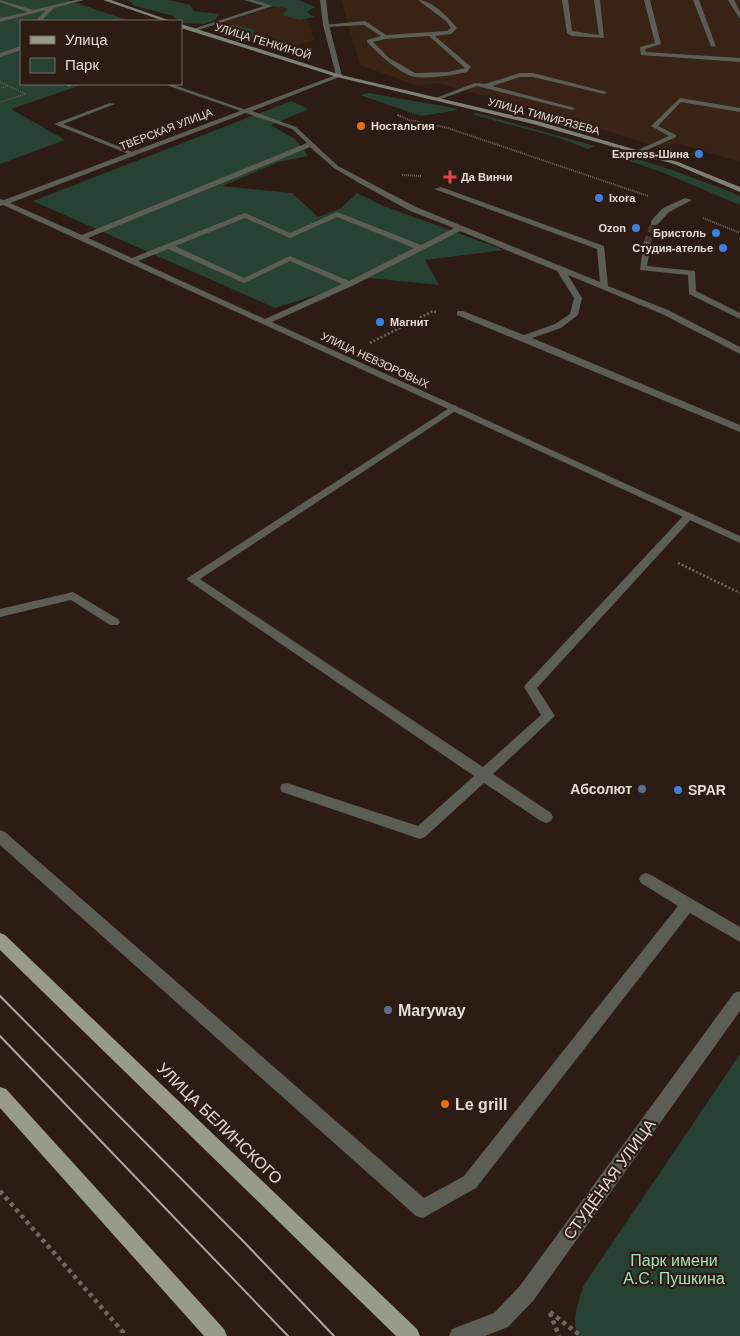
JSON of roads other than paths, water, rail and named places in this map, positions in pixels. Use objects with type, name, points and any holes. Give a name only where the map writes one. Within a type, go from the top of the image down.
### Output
[{"type":"main road","name":"УЛИЦА БЕЛИНСКОГО","points":[[0,940],[410,1336]]},
{"type":"main road","points":[[0,1095],[217,1336]]},
{"type":"street","points":[[0,0],[34,12]]},
{"type":"street","points":[[0,20],[81,0]]},
{"type":"street","points":[[106,0],[165,20]]},
{"type":"street","points":[[193,30],[270,6],[247,0]]},
{"type":"street","points":[[323,0],[326,24],[334,48],[339,76]]},
{"type":"street","points":[[421,0],[448,20],[454,28],[449,33],[385,36],[369,41],[387,59],[414,75],[448,74],[469,68],[431,35]]},
{"type":"street","points":[[564,0],[569,32],[572,34],[602,37],[597,0]]},
{"type":"street","points":[[647,0],[658,44],[642,48],[644,54],[740,60]]},
{"type":"street","points":[[696,0],[714,46]]},
{"type":"street","points":[[731,0],[740,17]]},
{"type":"street","points":[[40,20],[52,7]]},
{"type":"street","points":[[326,24],[365,23],[385,36]]},
{"type":"street","name":"УЛИЦА ГЕНКИНОЙ","points":[[182,26],[339,76]]},
{"type":"street","points":[[0,55],[20,48]]},
{"type":"street","points":[[485,86],[520,75],[533,75],[604,92]]},
{"type":"street","name":"УЛИЦА ТИМИРЯЗЕВА","points":[[339,76],[535,122],[676,163],[740,190]]},
{"type":"street","name":"ТВЕРСКАЯ УЛИЦА","points":[[1,202],[339,76]]},
{"type":"street","points":[[436,99],[477,84],[572,108]]},
{"type":"street","points":[[169,85],[294,128],[336,167],[413,209],[665,312],[740,351]]},
{"type":"street","points":[[638,152],[674,136],[654,126],[680,100],[740,110]]},
{"type":"street","points":[[112,104],[57,124],[133,154]]},
{"type":"street","points":[[82,238],[311,144]]},
{"type":"street","points":[[438,189],[601,248],[604,287]]},
{"type":"street","points":[[654,223],[666,210],[688,200]]},
{"type":"street","name":"УЛИЦА НЕВЗОРОВЫХ","points":[[1,202],[740,540]]},
{"type":"street","points":[[132,261],[245,215],[290,236],[337,214],[419,247]]},
{"type":"street","points":[[266,322],[349,284],[419,247],[460,228]]},
{"type":"street","points":[[647,243],[643,268],[692,273],[692,292],[740,316]]},
{"type":"street","points":[[168,246],[244,280],[290,258],[349,284]]},
{"type":"street","points":[[524,338],[558,326],[574,315],[578,298],[559,268]]},
{"type":"street","points":[[460,313],[740,429]]},
{"type":"street","points":[[454,408],[192,579],[546,817]]},
{"type":"street","points":[[287,788],[420,833],[548,716],[530,687],[689,516]]},
{"type":"street","points":[[0,613],[73,596],[114,622]]},
{"type":"street","points":[[0,836],[423,1209],[470,1182],[688,905]]},
{"type":"street","points":[[646,879],[740,935]]},
{"type":"street","name":"СТУДЁНАЯ УЛИЦА","points":[[459,1336],[501,1320],[526,1294],[740,998]]},
{"type":"tunnel","points":[[647,243],[654,223]]},
{"type":"tram line","points":[[0,996],[244,1242],[334,1336]]},
{"type":"tram line","points":[[0,1036],[288,1336]]},
{"type":"place","name":"Ностальгия","points":[[361,126]]},
{"type":"place","name":"Express-Шина","points":[[699,154]]},
{"type":"place","name":"Да Винчи","points":[[450,177]]},
{"type":"place","name":"Ixora","points":[[599,198]]},
{"type":"place","name":"Ozon","points":[[636,228]]},
{"type":"place","name":"Бристоль","points":[[716,233]]},
{"type":"place","name":"Студия-ателье","points":[[723,248]]},
{"type":"place","name":"Магнит","points":[[380,322]]},
{"type":"place","name":"Абсолют","points":[[642,789]]},
{"type":"place","name":"SPAR","points":[[678,790]]},
{"type":"place","name":"Maryway","points":[[388,1010]]},
{"type":"place","name":"Le grill","points":[[445,1104]]},
{"type":"park label","name":"Парк имени А.С. Пушкина","points":[[674,1269]]}]
